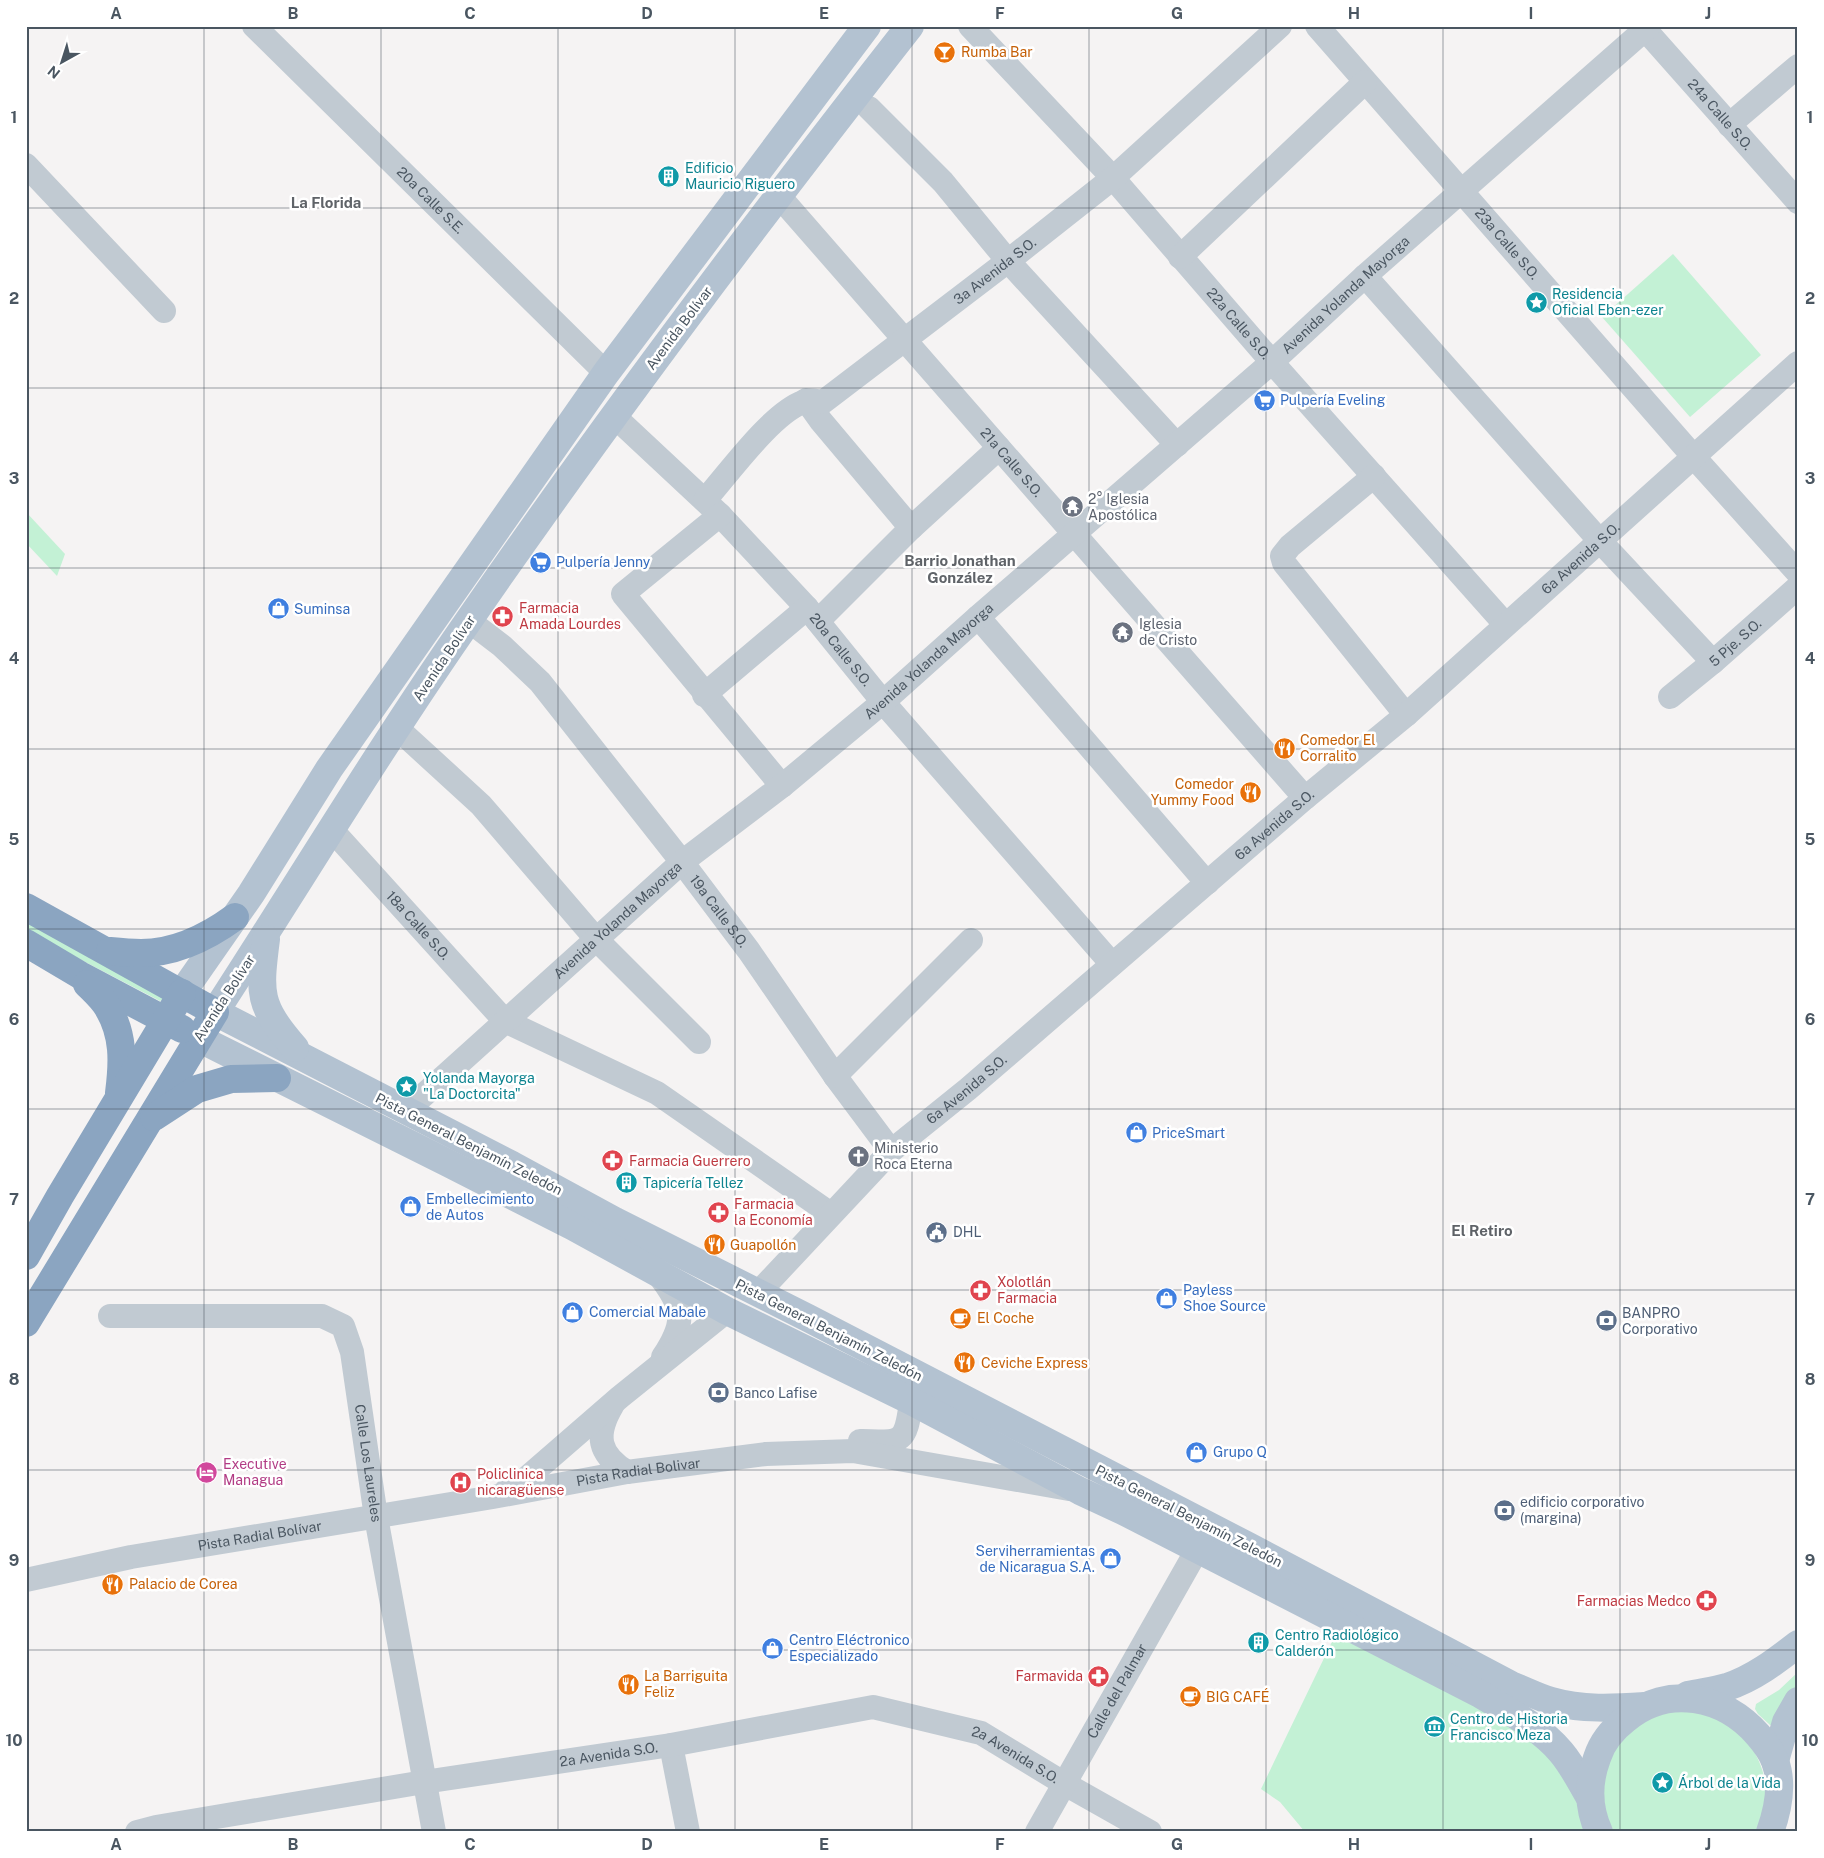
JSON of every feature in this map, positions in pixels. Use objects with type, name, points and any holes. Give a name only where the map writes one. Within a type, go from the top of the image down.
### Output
[{"type":"highway","name":"Pista General Benjamín Zeledón","points":[[26,908],[215,1012]]},
{"type":"highway","points":[[101,949],[140,953],[169,949],[205,936],[235,917]]},
{"type":"highway","name":"Pista General Benjamín Zeledón","points":[[29,945],[80,975],[198,1038]]},
{"type":"highway","points":[[80,975],[108,1007],[119,1034],[123,1062],[118,1099]]},
{"type":"highway","points":[[26,1256],[182,994]]},
{"type":"highway","name":"Avenida Bolívar","points":[[26,1323],[215,1012]]},
{"type":"highway","points":[[148,1120],[197,1089],[231,1078],[277,1078]]},
{"type":"main road","points":[[182,994],[235,917],[330,769],[606,373],[867,26]]},
{"type":"main road","name":"Avenida Bolívar","points":[[215,1012],[331,829],[468,620],[614,416],[778,195],[910,26]]},
{"type":"main road","points":[[266,933],[261,988],[264,1004],[271,1019],[303,1058]]},
{"type":"main road","name":"Pista General Benjamín Zeledón","points":[[215,1012],[512,1165],[614,1221],[808,1318],[918,1390],[1080,1491],[1123,1511],[1495,1703],[1551,1742],[1568,1762],[1590,1798]]},
{"type":"main road","name":"Pista General Benjamín Zeledón","points":[[198,1038],[588,1235],[727,1311],[918,1390],[1226,1535],[1511,1685],[1551,1701],[1574,1706],[1598,1708],[1645,1706]]},
{"type":"main road","points":[[588,1235],[621,1244],[728,1297],[746,1299],[758,1293]]},
{"type":"main road","points":[[727,1311],[758,1308],[894,1372],[909,1386],[918,1390]]},
{"type":"main road","points":[[808,1318],[845,1349]]},
{"type":"main road","points":[[1080,1491],[1113,1496],[1199,1540],[1213,1542],[1226,1535]]},
{"type":"main road","points":[[1197,1550],[1206,1544],[1216,1547],[1352,1614],[1392,1622]]},
{"type":"main road","points":[[1599,1832],[1594,1822],[1590,1798],[1591,1772],[1600,1748],[1615,1727],[1645,1706],[1727,1687],[1745,1679],[1776,1661],[1798,1644]]},
{"type":"main road","points":[[1672,1699],[1702,1700],[1730,1710],[1753,1729],[1767,1746],[1775,1761],[1778,1778],[1778,1802],[1770,1832]]},
{"type":"main road","points":[[1775,1761],[1786,1722],[1798,1701]]},
{"type":"main road","points":[[1778,1802],[1783,1819],[1790,1832]]},
{"type":"street","name":"20a Calle S.E.","points":[[254,26],[606,373]]},
{"type":"street","name":"22a Calle S.O.","points":[[970,26],[1113,178],[1272,362],[1505,624]]},
{"type":"street","name":"3a Avenida S.O.","points":[[704,695],[623,594],[712,508],[774,421],[806,400],[822,402],[1008,261],[1113,178],[1280,26]]},
{"type":"street","name":"23a Calle S.O.","points":[[1317,26],[1693,456],[1798,573]]},
{"type":"street","name":"24a Calle S.O.","points":[[1645,27],[1798,202]]},
{"type":"street","name":"Avenida Yolanda Mayorga","points":[[406,1111],[682,862],[782,786],[883,702],[978,617],[1177,446],[1645,27]]},
{"type":"street","points":[[1729,124],[1798,66]]},
{"type":"street","points":[[1180,257],[1365,82]]},
{"type":"street","points":[[870,108],[943,182],[1008,261],[1177,446]]},
{"type":"street","points":[[26,165],[164,311]]},
{"type":"street","name":"21a Calle S.O.","points":[[778,195],[1305,798]]},
{"type":"street","points":[[1366,276],[1599,540],[1713,662]]},
{"type":"street","name":"6a Avenida S.O.","points":[[758,1293],[892,1151],[968,1089],[1305,798],[1406,715],[1693,456],[1793,376]]},
{"type":"street","points":[[806,400],[820,421],[911,528]]},
{"type":"street","name":"20a Calle S.O.","points":[[614,416],[712,508],[812,615],[883,702],[1112,964]]},
{"type":"street","points":[[782,786],[704,695],[812,615],[999,448]]},
{"type":"street","points":[[1374,476],[1290,546],[1282,556],[1284,563],[1406,715]]},
{"type":"street","name":"5 Pje. S.O.","points":[[1670,697],[1798,587]]},
{"type":"street","points":[[978,617],[1207,883]]},
{"type":"street","name":"19a Calle S.O.","points":[[468,620],[502,646],[540,682],[750,951],[835,1076],[892,1151]]},
{"type":"street","points":[[397,728],[481,805],[596,939],[699,1042]]},
{"type":"street","name":"18a Calle S.O.","points":[[331,829],[505,1020]]},
{"type":"street","points":[[835,1076],[971,940]]},
{"type":"street","points":[[505,1020],[657,1093],[831,1214]]},
{"type":"street","points":[[652,1371],[673,1341],[680,1317],[679,1307],[674,1296],[658,1274]]},
{"type":"street","points":[[494,1498],[522,1482],[652,1371],[727,1311]]},
{"type":"street","name":"Calle Los Laureles","points":[[110,1316],[322,1316],[343,1326],[352,1352],[376,1517],[434,1832]]},
{"type":"street","points":[[766,1454],[822,1439],[894,1441],[901,1438],[907,1428],[918,1390]]},
{"type":"street","points":[[613,1404],[601,1428],[602,1442],[610,1458],[628,1472]]},
{"type":"street","name":"Pista Radial Bolivar","points":[[494,1498],[628,1472],[766,1454],[853,1451],[1080,1491]]},
{"type":"street","name":"Pista Radial Bolívar","points":[[26,1580],[131,1557],[494,1498]]},
{"type":"street","name":"Calle del Palmar","points":[[1037,1832],[1197,1550]]},
{"type":"street","name":"2a Avenida S.O.","points":[[150,1830],[424,1782],[671,1745],[873,1707],[982,1732],[1065,1784],[1150,1832]]},
{"type":"street","points":[[671,1745],[688,1832]]},
{"type":"green space","points":[[1673,254],[1761,355],[1690,417],[1602,317]]},
{"type":"green space","points":[[26,512],[65,554],[57,576],[26,543]]},
{"type":"green space","points":[[26,922],[162,996],[163,999],[160,1001],[26,931]]},
{"type":"green space","points":[[1341,1623],[1532,1727],[1599,1832],[1305,1832],[1280,1802],[1261,1789]]},
{"type":"green space","points":[[1798,1672],[1798,1688],[1773,1725],[1770,1725],[1758,1714],[1755,1709],[1756,1704],[1779,1690]]},
{"type":"green space","points":[[1690,1711],[1716,1717],[1728,1724],[1748,1742],[1755,1754],[1765,1779],[1766,1792],[1765,1805],[1756,1831],[1614,1832],[1607,1814],[1604,1796],[1609,1760],[1618,1745],[1629,1731],[1645,1720],[1663,1713]]},
{"type":"place","name":"Rumba Bar","points":[[945,52]]},
{"type":"place","name":"Edificio Mauricio Riguero","points":[[669,176]]},
{"type":"place","name":"Residencia Oficial Eben-ezer","points":[[1536,302]]},
{"type":"place","name":"Pulpería Eveling","points":[[1264,400]]},
{"type":"place","name":"2° Iglesia Apostólica","points":[[1072,507]]},
{"type":"place","name":"Pulpería Jenny","points":[[540,562]]},
{"type":"place","name":"Suminsa","points":[[278,609]]},
{"type":"place","name":"Farmacia Amada Lourdes","points":[[503,616]]},
{"type":"place","name":"Iglesia de Cristo","points":[[1123,632]]},
{"type":"place","name":"Comedor El Corralito","points":[[1284,748]]},
{"type":"place","name":"Comedor Yummy Food","points":[[1250,792]]},
{"type":"place","name":"Yolanda Mayorga \"La Doctorcita\"","points":[[407,1086]]},
{"type":"place","name":"PriceSmart","points":[[1136,1133]]},
{"type":"place","name":"Ministerio Roca Eterna","points":[[858,1156]]},
{"type":"place","name":"Farmacia Guerrero","points":[[613,1161]]},
{"type":"place","name":"Tapicería Tellez","points":[[627,1183]]},
{"type":"place","name":"Embellecimiento de Autos","points":[[410,1207]]},
{"type":"place","name":"Farmacia la Economía","points":[[718,1212]]},
{"type":"place","name":"DHL","points":[[937,1232]]},
{"type":"place","name":"Guapollón","points":[[714,1245]]},
{"type":"place","name":"Xolotlán Farmacia","points":[[981,1290]]},
{"type":"place","name":"Payless Shoe Source","points":[[1167,1298]]},
{"type":"place","name":"Comercial Mabale","points":[[573,1312]]},
{"type":"place","name":"El Coche","points":[[961,1318]]},
{"type":"place","name":"BANPRO Corporativo","points":[[1606,1321]]},
{"type":"place","name":"Ceviche Express","points":[[965,1363]]},
{"type":"place","name":"Banco Lafise","points":[[718,1393]]},
{"type":"place","name":"Grupo Q","points":[[1197,1452]]},
{"type":"place","name":"Executive Managua","points":[[207,1472]]},
{"type":"place","name":"Policlinica nicaragüense","points":[[461,1482]]},
{"type":"place","name":"edificio corporativo (margina)","points":[[1504,1510]]},
{"type":"place","name":"Serviherramientas de Nicaragua S.A.","points":[[1111,1559]]},
{"type":"place","name":"Palacio de Corea","points":[[113,1584]]},
{"type":"place","name":"Farmacias Medco","points":[[1707,1601]]},
{"type":"place","name":"Centro Radiológico Calderón","points":[[1259,1643]]},
{"type":"place","name":"Centro Eléctronico Especializado","points":[[773,1648]]},
{"type":"place","name":"Farmavida","points":[[1099,1676]]},
{"type":"place","name":"La Barriguita Feliz","points":[[628,1684]]},
{"type":"place","name":"BIG CAFÉ","points":[[1190,1697]]},
{"type":"place","name":"Centro de Historia Francisco Meza","points":[[1434,1727]]},
{"type":"place","name":"Árbol de la Vida","points":[[1662,1783]]},
{"type":"district","name":"La Florida","points":[[326,202]]},
{"type":"district","name":"Barrio Jonathan González","points":[[960,568]]},
{"type":"district","name":"El Retiro","points":[[1482,1230]]}]
